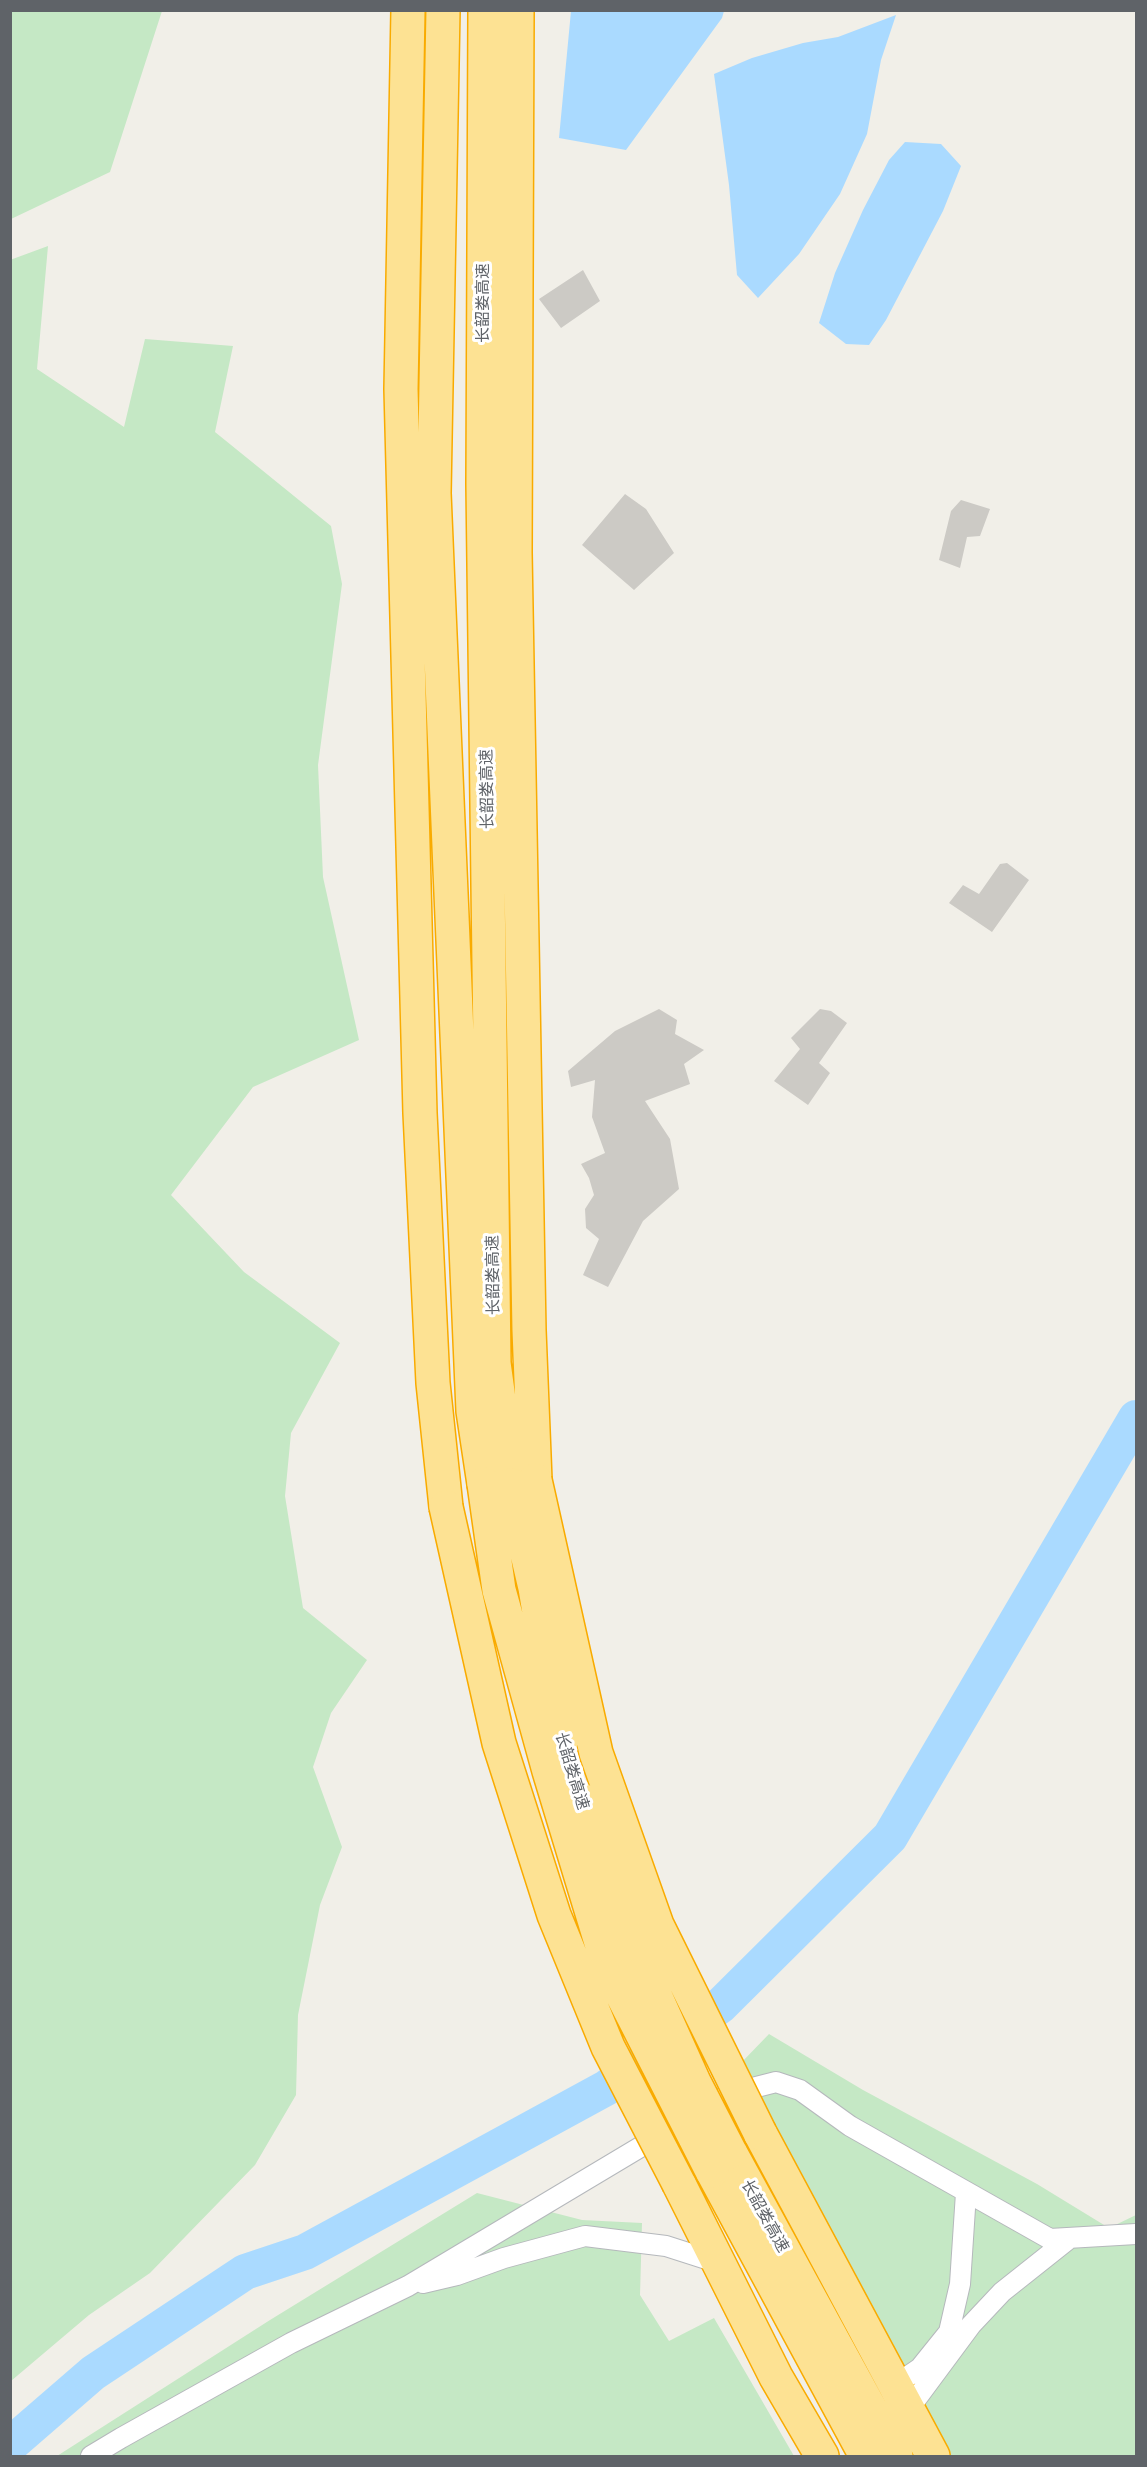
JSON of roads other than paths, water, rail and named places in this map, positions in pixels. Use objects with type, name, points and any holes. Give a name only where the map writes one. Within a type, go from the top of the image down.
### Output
[{"type":"highway","points":[[408,10],[402,389],[420,1113],[433,1383],[446,1507],[499,1743],[554,1915],[608,2047],[776,2377],[822,2457]]},
{"type":"highway","name":"长韶娄高速","points":[[442,10],[434,493],[473,1411],[510,1483]]},
{"type":"highway","name":"长韶娄高速","points":[[485,10],[483,484],[494,1339],[510,1483],[499,1590],[549,1771],[609,1969],[896,2457]]},
{"type":"highway","points":[[517,10],[515,552],[529,1330],[510,1483],[596,1753],[657,1925],[760,2133],[933,2457]]},
{"type":"highway","name":"长韶娄高速","points":[[721,2162],[866,2457]]},
{"type":"street","points":[[91,2457],[120,2438],[291,2343],[408,2286],[729,2094],[776,2082],[800,2090],[850,2126],[1050,2239],[1137,2234]]},
{"type":"street","points":[[902,2398],[920,2368],[949,2332],[960,2284],[966,2193]]},
{"type":"street","points":[[408,2286],[457,2276],[504,2259],[585,2236],[666,2246],[719,2263]]},
{"type":"street","points":[[902,2398],[1002,2292],[1070,2238]]},
{"type":"water","points":[[571,10],[724,11],[722,18],[626,150],[559,138]]},
{"type":"water","points":[[896,15],[881,60],[867,134],[840,194],[799,254],[758,298],[737,275],[729,185],[714,74],[752,58],[803,43],[838,37]]},
{"type":"water","points":[[905,142],[941,144],[961,166],[943,211],[886,320],[869,345],[846,344],[819,323],[835,273],[863,210],[889,160]]},
{"type":"waterway","points":[[10,2445],[93,2373],[245,2272],[305,2252],[606,2088],[720,2006],[890,1837],[1136,1418]]}]
